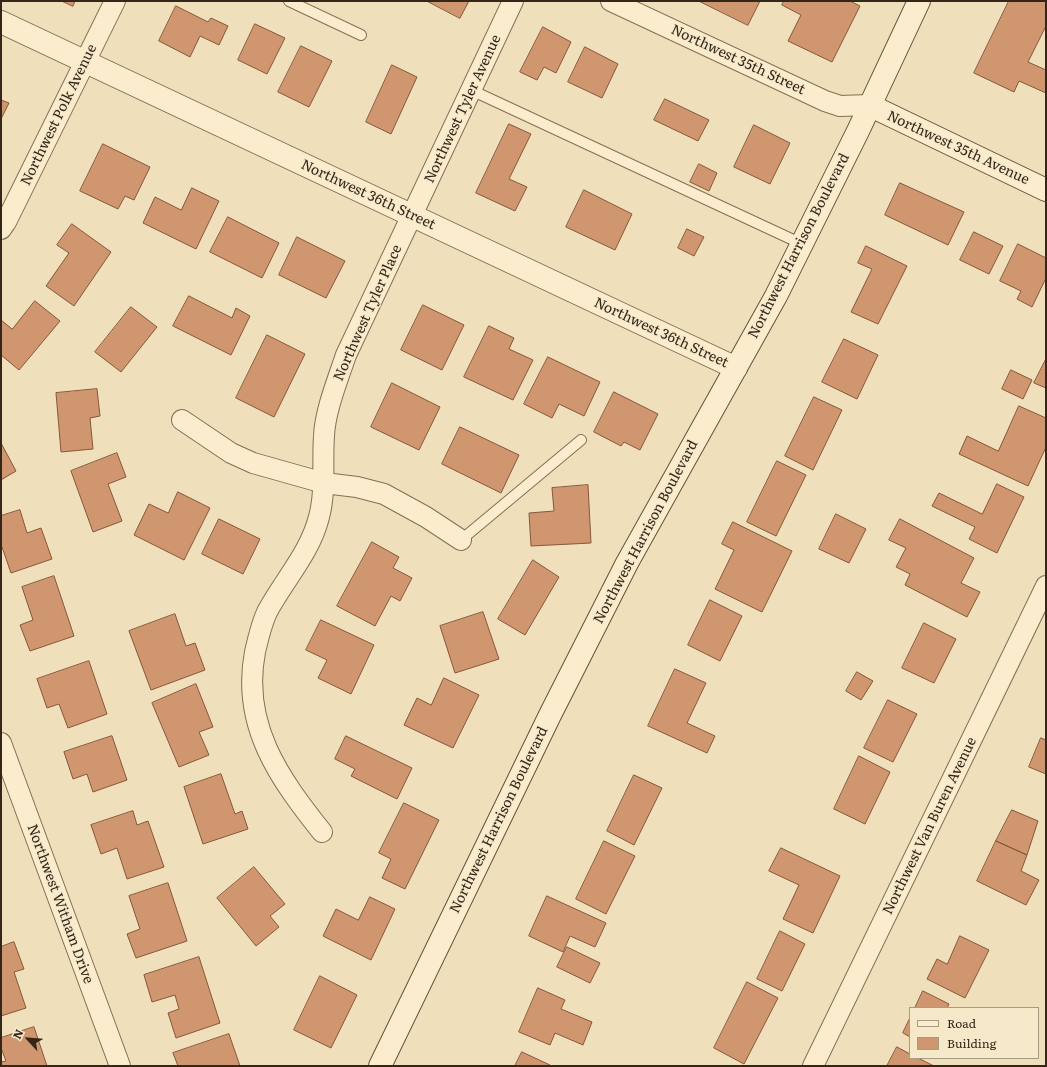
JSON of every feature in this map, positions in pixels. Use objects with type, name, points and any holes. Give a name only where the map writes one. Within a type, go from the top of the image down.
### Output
[{"type":"main road","name":"Northwest Harrison Boulevard","points":[[380,1066],[547,722],[627,563],[776,296],[919,1]]},
{"type":"main road","name":"Northwest 36th Street","points":[[1,22],[736,368]]},
{"type":"main road","name":"Northwest 35th Avenue","points":[[869,106],[1046,190]]},
{"type":"street","name":"Northwest Polk Avenue","points":[[1,229],[6,222],[86,62],[115,1]]},
{"type":"street","name":"Northwest Tyler Avenue","points":[[412,216],[513,1]]},
{"type":"street","name":"Northwest 35th Street","points":[[611,1],[825,101],[840,106],[869,106]]},
{"type":"street","name":"Northwest Tyler Place","points":[[324,483],[324,434],[335,386],[346,355],[412,216]]},
{"type":"street","points":[[182,420],[231,453],[253,463],[324,483],[357,487],[384,494],[426,517],[461,540]]},
{"type":"street","points":[[322,832],[299,803],[280,775],[263,744],[256,722],[252,691],[252,668],[258,634],[267,613],[277,595],[304,556],[313,537],[320,516],[324,483]]},
{"type":"street","name":"Northwest Van Buren Avenue","points":[[813,1066],[1046,586]]},
{"type":"street","name":"Northwest Witham Drive","points":[[1,743],[120,1066]]},
{"type":"lane","points":[[289,1],[361,35]]},
{"type":"lane","points":[[471,90],[802,244]]},
{"type":"lane","points":[[461,540],[581,440]]},
{"type":"building","points":[[62,1],[75,1],[73,6]]},
{"type":"building","points":[[427,1],[469,1],[460,18]]},
{"type":"building","points":[[699,1],[760,1],[748,25]]},
{"type":"building","points":[[784,1],[850,1],[860,6],[832,62],[788,41],[801,15],[782,5]]},
{"type":"building","points":[[1009,1],[1046,1],[1046,26],[1028,62],[1046,70],[1046,93],[1019,81],[1014,92],[974,73]]},
{"type":"building","points":[[176,6],[208,22],[211,18],[228,26],[219,45],[200,36],[190,57],[159,41]]},
{"type":"building","points":[[255,24],[285,38],[267,74],[238,60]]},
{"type":"building","points":[[543,27],[571,42],[556,73],[544,67],[537,80],[520,72]]},
{"type":"building","points":[[301,46],[332,61],[309,107],[278,92]]},
{"type":"building","points":[[585,47],[618,64],[602,98],[568,82]]},
{"type":"building","points":[[392,65],[417,77],[391,134],[366,122]]},
{"type":"building","points":[[665,99],[709,120],[698,141],[654,120]]},
{"type":"building","points":[[1,100],[9,103],[1,119]]},
{"type":"building","points":[[509,124],[531,134],[509,179],[527,187],[515,211],[476,193]]},
{"type":"building","points":[[754,125],[790,143],[770,184],[734,167]]},
{"type":"building","points":[[103,144],[150,167],[134,200],[125,196],[118,209],[80,191]]},
{"type":"building","points":[[699,164],[717,173],[709,191],[690,182]]},
{"type":"building","points":[[900,183],[964,212],[948,245],[885,215]]},
{"type":"building","points":[[192,188],[219,201],[196,249],[143,223],[155,197],[181,210]]},
{"type":"building","points":[[584,190],[632,214],[615,250],[566,227]]},
{"type":"building","points":[[228,217],[279,243],[262,278],[210,252]]},
{"type":"building","points":[[72,224],[111,252],[74,306],[46,286],[69,253],[57,245]]},
{"type":"building","points":[[687,229],[704,237],[694,256],[678,248]]},
{"type":"building","points":[[974,232],[1003,246],[989,274],[960,260]]},
{"type":"building","points":[[297,237],[345,261],[326,298],[279,275]]},
{"type":"building","points":[[1018,244],[1046,258],[1046,278],[1032,307],[1017,299],[1021,291],[1000,281]]},
{"type":"building","points":[[866,246],[907,266],[878,324],[851,312],[872,269],[858,263]]},
{"type":"building","points":[[189,296],[232,318],[236,308],[250,316],[231,355],[173,326]]},
{"type":"building","points":[[35,301],[60,321],[19,370],[1,355],[1,320],[12,329]]},
{"type":"building","points":[[423,305],[464,325],[442,370],[401,350]]},
{"type":"building","points":[[131,307],[157,327],[121,372],[95,352]]},
{"type":"building","points":[[489,326],[514,338],[509,349],[533,360],[513,400],[464,377]]},
{"type":"building","points":[[267,335],[305,354],[274,417],[236,398]]},
{"type":"building","points":[[844,339],[878,355],[857,399],[822,382]]},
{"type":"building","points":[[548,357],[600,382],[584,416],[559,404],[552,418],[524,404]]},
{"type":"building","points":[[1046,359],[1046,388],[1034,383]]},
{"type":"building","points":[[1011,370],[1032,380],[1023,399],[1002,389]]},
{"type":"building","points":[[392,383],[440,407],[419,450],[371,427]]},
{"type":"building","points":[[97,389],[100,416],[90,418],[93,449],[61,452],[56,393]]},
{"type":"building","points":[[614,392],[658,414],[640,450],[624,442],[621,446],[594,432]]},
{"type":"building","points":[[814,397],[842,410],[813,470],[785,456]]},
{"type":"building","points":[[1019,406],[1046,418],[1046,447],[1028,486],[959,454],[967,436],[998,451]]},
{"type":"building","points":[[460,427],[519,455],[501,493],[442,464]]},
{"type":"building","points":[[1,443],[16,471],[1,480]]},
{"type":"building","points":[[117,453],[126,477],[108,484],[122,521],[93,532],[71,471]]},
{"type":"building","points":[[777,461],[806,475],[776,536],[747,522]]},
{"type":"building","points":[[997,484],[1024,497],[997,553],[969,539],[975,527],[932,506],[939,493],[982,514]]},
{"type":"building","points":[[588,485],[591,543],[531,546],[529,513],[554,511],[552,488]]},
{"type":"building","points":[[178,492],[210,508],[184,560],[134,535],[149,504],[168,513]]},
{"type":"building","points":[[20,510],[27,533],[41,528],[52,559],[11,573],[2,547],[1,548],[1,516]]},
{"type":"building","points":[[836,514],[866,529],[849,563],[819,549]]},
{"type":"building","points":[[219,519],[260,539],[243,574],[202,554]]},
{"type":"building","points":[[900,519],[974,558],[961,583],[980,592],[967,617],[905,585],[910,574],[896,567],[906,548],[889,540]]},
{"type":"building","points":[[733,522],[792,551],[762,612],[715,589],[734,550],[722,544]]},
{"type":"building","points":[[372,542],[399,557],[393,568],[412,578],[400,601],[391,596],[375,626],[337,606]]},
{"type":"building","points":[[533,560],[559,577],[525,635],[498,619]]},
{"type":"building","points":[[54,576],[74,636],[30,651],[20,625],[33,620],[22,587]]},
{"type":"building","points":[[710,600],[742,616],[720,661],[688,645]]},
{"type":"building","points":[[483,612],[499,659],[455,673],[440,626]]},
{"type":"building","points":[[175,614],[186,646],[195,643],[205,670],[151,690],[129,631]]},
{"type":"building","points":[[321,620],[374,645],[351,694],[318,678],[327,660],[306,650]]},
{"type":"building","points":[[924,623],[956,639],[934,683],[902,668]]},
{"type":"building","points":[[89,661],[107,714],[68,728],[59,704],[47,708],[37,679]]},
{"type":"building","points":[[675,669],[706,683],[687,723],[715,736],[707,753],[648,726]]},
{"type":"building","points":[[857,672],[873,681],[861,700],[846,691]]},
{"type":"building","points":[[444,678],[479,695],[453,748],[404,725],[417,698],[431,705]]},
{"type":"building","points":[[196,684],[213,727],[199,732],[209,755],[179,767],[152,703]]},
{"type":"building","points":[[888,700],[917,714],[893,762],[864,748]]},
{"type":"building","points":[[112,736],[127,780],[93,792],[87,774],[73,779],[64,752]]},
{"type":"building","points":[[346,736],[412,768],[397,799],[351,776],[355,769],[335,759]]},
{"type":"building","points":[[1041,738],[1046,740],[1046,774],[1029,767]]},
{"type":"building","points":[[859,756],[890,772],[865,824],[834,809]]},
{"type":"building","points":[[221,774],[235,814],[242,811],[248,829],[203,844],[184,787]]},
{"type":"building","points":[[634,775],[662,788],[634,845],[607,831]]},
{"type":"building","points":[[404,803],[439,820],[405,889],[382,878],[391,859],[379,853]]},
{"type":"building","points":[[1012,810],[1038,821],[1027,855],[996,841]]},
{"type":"building","points":[[133,811],[137,825],[148,821],[164,867],[127,879],[117,848],[101,854],[91,825]]},
{"type":"building","points":[[604,841],[635,856],[606,914],[576,899]]},
{"type":"building","points":[[996,841],[1027,855],[1021,871],[1039,880],[1026,905],[977,881]]},
{"type":"building","points":[[781,848],[840,876],[813,933],[783,919],[799,885],[769,871]]},
{"type":"building","points":[[254,867],[285,904],[270,916],[279,927],[256,946],[217,898]]},
{"type":"building","points":[[168,883],[187,941],[136,958],[127,934],[140,929],[129,896]]},
{"type":"building","points":[[547,896],[606,923],[595,947],[570,936],[563,952],[529,936]]},
{"type":"building","points":[[370,897],[395,909],[371,960],[323,936],[336,909],[358,920]]},
{"type":"building","points":[[780,931],[805,944],[782,991],[757,979]]},
{"type":"building","points":[[960,936],[989,950],[965,998],[927,979],[937,959],[947,964]]},
{"type":"building","points":[[14,942],[24,969],[14,972],[26,1008],[1,1016],[1,947]]},
{"type":"building","points":[[567,947],[600,963],[590,983],[557,967]]},
{"type":"building","points":[[199,957],[220,1023],[176,1038],[168,1013],[179,1009],[175,995],[152,1002],[144,975]]},
{"type":"building","points":[[320,976],[357,995],[331,1048],[294,1030]]},
{"type":"building","points":[[747,982],[778,998],[744,1064],[714,1048]]},
{"type":"building","points":[[538,988],[565,1000],[561,1009],[592,1022],[583,1045],[555,1033],[550,1045],[519,1032]]},
{"type":"building","points":[[923,991],[949,1004],[948,1007],[915,1007]]},
{"type":"building","points":[[909,1020],[909,1036],[903,1033]]},
{"type":"building","points":[[34,1027],[47,1066],[1,1066],[1,1062],[6,1061],[1,1048],[1,1038]]},
{"type":"building","points":[[229,1034],[240,1066],[178,1066],[173,1053]]},
{"type":"building","points":[[897,1047],[909,1053],[909,1059],[920,1059],[934,1066],[887,1066]]},
{"type":"building","points":[[522,1052],[550,1065],[550,1066],[515,1066]]}]
